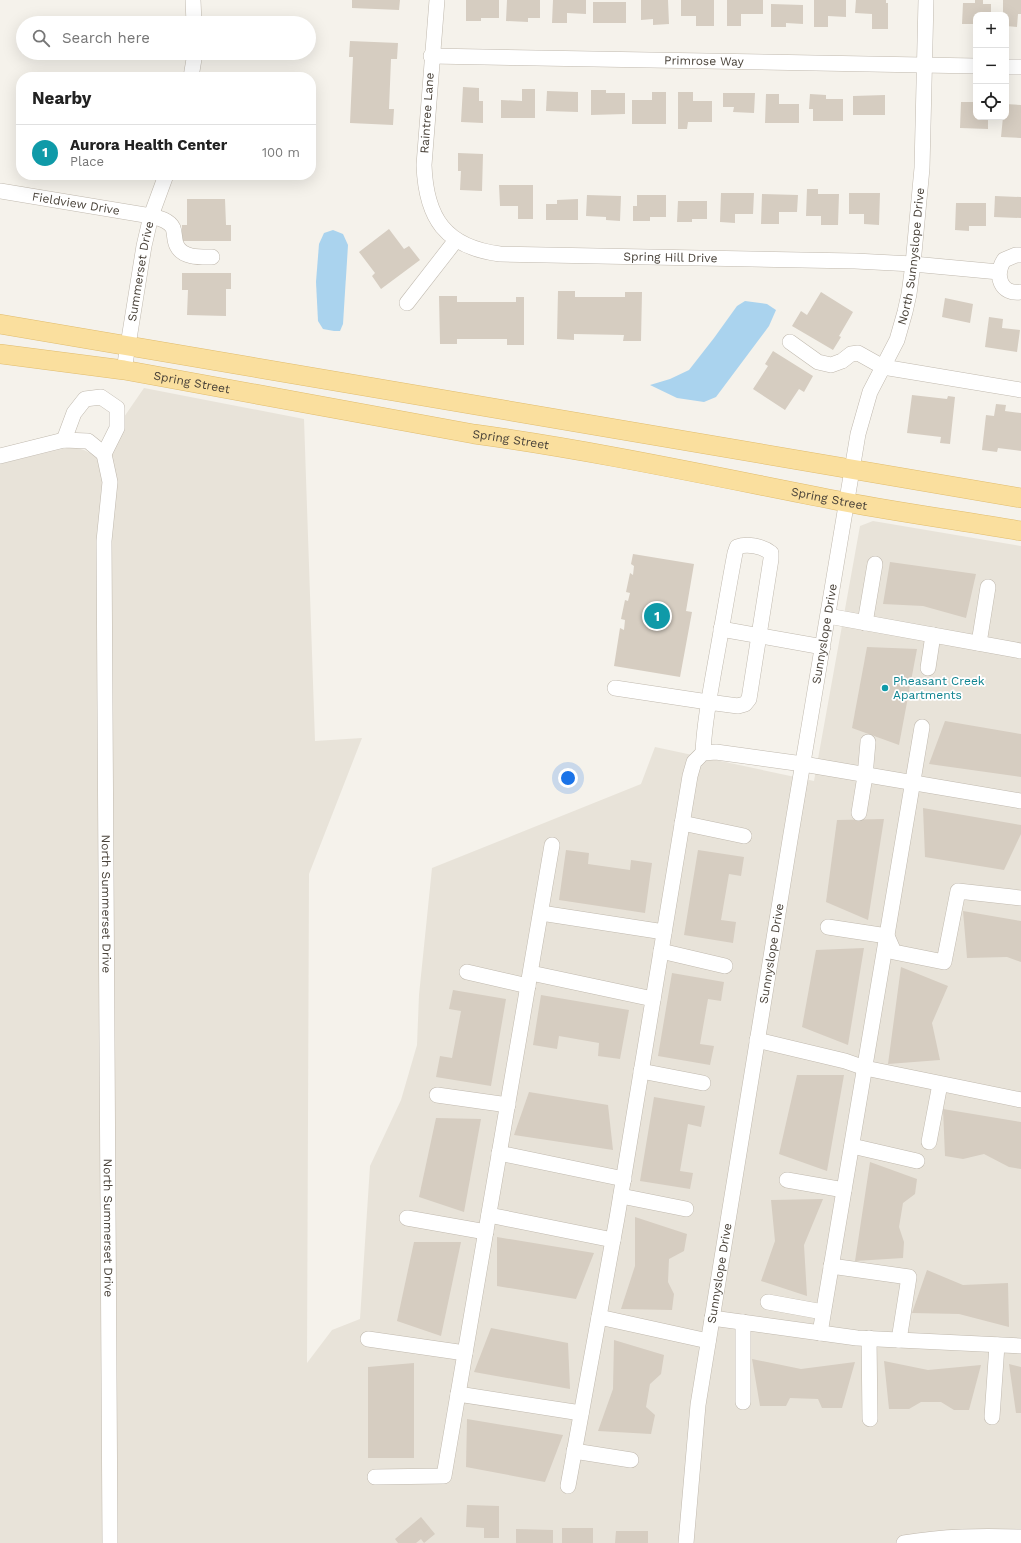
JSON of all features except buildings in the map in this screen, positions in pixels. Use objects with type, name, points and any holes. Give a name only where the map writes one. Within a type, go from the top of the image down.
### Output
[{"type":"main road","points":[[0,324],[853,468],[1021,498]]},
{"type":"main road","name":"Spring Street","points":[[0,354],[124,370],[474,434],[514,439],[665,466],[847,502],[1021,531]]},
{"type":"street","points":[[193,0],[194,16]]},
{"type":"street","name":"Raintree Lane","points":[[437,0],[424,165],[425,186],[430,206],[439,223]]},
{"type":"street","name":"North Sunnyslope Drive","points":[[847,502],[862,420],[870,392],[897,340],[905,312],[913,264],[922,168],[926,0]]},
{"type":"street","name":"Primrose Way","points":[[432,56],[973,66]]},
{"type":"street","points":[[192,72],[194,60]]},
{"type":"street","points":[[1009,67],[1021,67]]},
{"type":"street","name":"Summerset Drive","points":[[124,370],[144,246],[151,216],[164,180]]},
{"type":"street","name":"Fieldview Drive","points":[[0,191],[151,216],[164,220],[173,227],[177,246],[180,251],[189,255],[212,257]]},
{"type":"street","name":"Spring Hill Drive","points":[[439,223],[456,240],[483,252],[500,254],[854,261],[913,264],[999,272]]},
{"type":"street","points":[[407,303],[456,240]]},
{"type":"street","points":[[1021,255],[1009,257],[1004,260],[999,272],[1001,284],[1005,288],[1011,292],[1021,292]]},
{"type":"street","points":[[790,342],[818,362],[831,365],[842,361],[851,354],[858,353],[883,367],[1021,390]]},
{"type":"street","points":[[0,456],[64,440],[88,442],[104,454],[117,428],[117,408],[101,397],[85,399],[74,414],[64,440]]},
{"type":"street","name":"North Summerset Drive","points":[[104,454],[110,482],[104,541],[110,1543]]},
{"type":"street","name":"Sunnyslope Drive","points":[[686,1543],[698,1405],[757,1040],[847,502]]},
{"type":"street","points":[[615,688],[708,702],[738,706],[745,704],[749,699],[771,553],[766,548],[743,544],[737,547],[735,553],[708,702],[704,728],[703,753]]},
{"type":"street","points":[[864,623],[875,564]]},
{"type":"street","points":[[979,643],[988,587]]},
{"type":"street","points":[[828,616],[1021,651]]},
{"type":"street","points":[[721,629],[823,647]]},
{"type":"street","points":[[928,668],[933,635]]},
{"type":"street","points":[[820,1333],[922,727]]},
{"type":"street","points":[[859,813],[865,776],[868,742]]},
{"type":"street","points":[[568,1486],[624,1179],[682,823],[690,776],[694,762],[703,753],[716,752],[803,764],[865,776],[1021,801]]},
{"type":"street","points":[[682,823],[744,836]]},
{"type":"street","points":[[375,1477],[444,1476],[552,845]]},
{"type":"street","points":[[887,936],[894,952],[944,962],[958,891],[1021,898]]},
{"type":"street","points":[[541,913],[664,932]]},
{"type":"street","points":[[828,926],[887,936]]},
{"type":"street","points":[[661,951],[726,966]]},
{"type":"street","points":[[467,972],[653,999]]},
{"type":"street","points":[[757,1040],[865,1068],[1021,1100]]},
{"type":"street","points":[[641,1071],[704,1083]]},
{"type":"street","points":[[929,1142],[940,1084]]},
{"type":"street","points":[[437,1095],[508,1105]]},
{"type":"street","points":[[852,1146],[916,1161]]},
{"type":"street","points":[[499,1153],[624,1179]]},
{"type":"street","points":[[787,1180],[844,1190]]},
{"type":"street","points":[[621,1196],[686,1209]]},
{"type":"street","points":[[489,1215],[613,1240]]},
{"type":"street","points":[[407,1218],[486,1232]]},
{"type":"street","points":[[831,1266],[909,1277],[899,1340]]},
{"type":"street","points":[[768,1302],[823,1312]]},
{"type":"street","points":[[599,1317],[708,1341]]},
{"type":"street","points":[[712,1318],[820,1333],[869,1338],[997,1345],[1020,1343]]},
{"type":"street","points":[[743,1322],[743,1402]]},
{"type":"street","points":[[869,1338],[870,1419]]},
{"type":"street","points":[[368,1339],[465,1353]]},
{"type":"street","points":[[992,1417],[997,1345]]},
{"type":"street","points":[[458,1394],[581,1414]]},
{"type":"street","points":[[574,1451],[631,1460]]},
{"type":"street","points":[[904,1543],[932,1538],[956,1536],[1021,1537]]},
{"type":"shaded area","points":[[144,388],[304,419],[315,741],[362,738],[309,874],[307,1363],[332,1330],[360,1319],[370,1166],[401,1100],[417,1045],[419,995],[432,868],[641,784],[655,747],[814,781],[860,526],[873,521],[1021,546],[1021,1543],[0,1543],[0,464],[74,447],[90,453],[124,430],[124,417]]},
{"type":"water","points":[[333,230],[343,234],[348,245],[343,324],[340,331],[323,329],[318,321],[316,282],[319,244],[324,233]]},
{"type":"water","points":[[745,301],[767,304],[776,310],[769,326],[716,397],[704,402],[677,398],[650,385],[670,379],[689,370],[737,306]]},
{"type":"place","name":"Aurora Health Center","points":[[657,616]]},
{"type":"place","name":"Pheasant Creek Apartments","points":[[885,688]]}]
